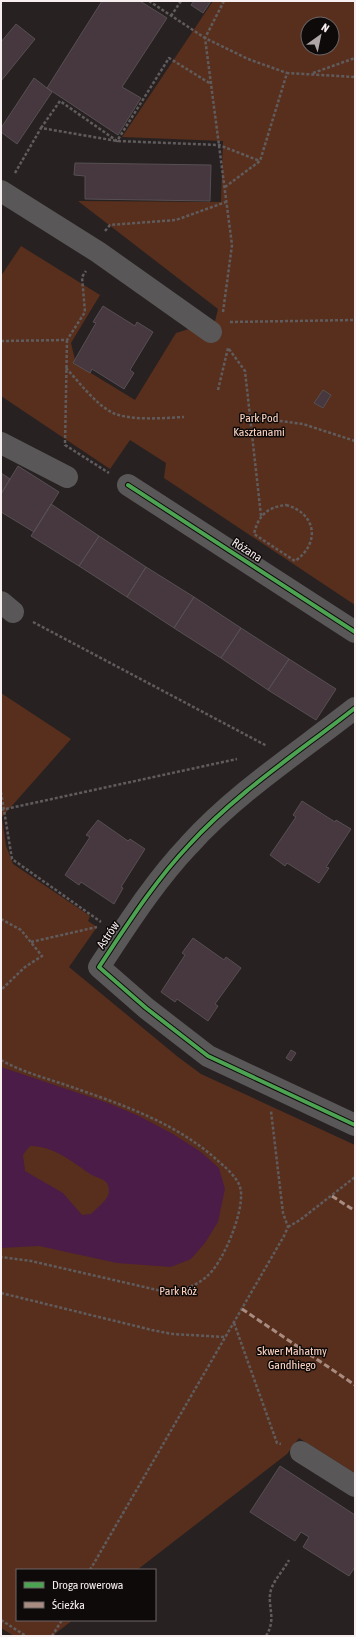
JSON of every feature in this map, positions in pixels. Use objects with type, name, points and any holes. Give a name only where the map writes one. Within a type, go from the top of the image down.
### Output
[{"type":"street","points":[[2,191],[222,332]]},
{"type":"street","points":[[1,443],[67,477]]},
{"type":"street","name":"Różana","points":[[128,485],[355,632]]},
{"type":"street","name":"Astrów","points":[[355,708],[230,804],[189,845],[149,892],[99,967],[146,1008],[208,1056],[355,1125]]},
{"type":"street","points":[[301,1452],[355,1486]]},
{"type":"path","points":[[149,1],[205,38],[248,59],[287,73],[355,77]]},
{"type":"path","points":[[171,16],[181,1]]},
{"type":"path","points":[[222,314],[232,244],[205,38],[224,1]]},
{"type":"path","points":[[117,141],[169,58],[211,84]]},
{"type":"path","points":[[311,74],[355,58]]},
{"type":"path","points":[[225,187],[260,161],[287,73]]},
{"type":"path","points":[[2,191],[41,128],[60,101],[117,141]]},
{"type":"path","points":[[41,128],[117,141],[219,145],[260,161]]},
{"type":"path","points":[[128,485],[65,445],[67,340],[85,312],[82,277],[95,250],[110,225],[176,220],[226,202]]},
{"type":"path","points":[[260,516],[267,510],[281,506],[295,508],[303,513],[309,520],[312,538],[309,548],[295,561],[254,534],[260,516],[245,371],[228,348],[222,332],[355,320]]},
{"type":"path","points":[[1,341],[67,340]]},
{"type":"path","points":[[218,390],[228,348]]},
{"type":"path","points":[[66,368],[102,405],[114,413],[146,418],[184,417]]},
{"type":"path","points":[[250,417],[303,424],[355,441]]},
{"type":"path","points":[[7,607],[267,746]]},
{"type":"path","points":[[2,809],[237,759]]},
{"type":"path","points":[[1,792],[2,809],[12,859],[106,925],[31,942]]},
{"type":"path","points":[[1,919],[21,930],[42,956],[25,966],[1,990]]},
{"type":"path","points":[[1,1060],[25,1071],[130,1108],[183,1135],[207,1151],[226,1167],[239,1183],[241,1193],[234,1225],[222,1257],[210,1274],[202,1281],[184,1289],[166,1292],[85,1273],[1,1257]]},
{"type":"path","points":[[271,1110],[283,1213],[288,1226]]},
{"type":"path","points":[[91,1569],[234,1323],[284,1236],[288,1226],[300,1220],[355,1177]]},
{"type":"path","points":[[1,1292],[152,1330],[172,1334],[225,1337]]},
{"type":"path","points":[[234,1323],[277,1443],[301,1452]]},
{"type":"path","points":[[266,1636],[273,1620],[270,1601],[271,1588],[289,1560]]},
{"type":"path","points":[[1,1620],[26,1636]]},
{"type":"path","points":[[52,1636],[61,1621]]},
{"type":"green space","name":"Park Pod Kasztanami","points":[[213,1],[355,1],[355,605],[164,478],[166,463],[130,440],[110,469],[1,396],[1,276],[21,246],[100,295],[71,343],[76,364],[135,400],[176,333],[189,329],[210,342],[218,309],[78,201],[221,202],[223,141],[122,137]]},
{"type":"green space","name":"Park Róż","points":[[1,693],[71,739],[2,817],[6,846],[13,864],[90,916],[88,921],[97,927],[69,967],[178,1057],[201,1074],[355,1145],[355,1473],[299,1438],[287,1454],[138,1569],[16,1569],[16,1621],[72,1621],[52,1636],[14,1636],[1,1628]]},
{"type":"shaded area","points":[[1,1067],[108,1103],[139,1116],[173,1134],[201,1152],[219,1168],[225,1189],[218,1222],[205,1243],[191,1259],[171,1267],[117,1263],[39,1246],[1,1248]],"holes":[[[30,1146],[55,1151],[90,1174],[105,1181],[109,1187],[107,1197],[91,1214],[82,1215],[63,1193],[25,1171],[23,1155]]]},
{"type":"building","points":[[102,1],[140,1],[167,18],[122,87],[141,98],[118,135],[47,88]]},
{"type":"building","points":[[194,1],[211,1],[203,13],[191,5]]},
{"type":"building","points":[[16,24],[35,39],[1,81],[1,42]]},
{"type":"building","points":[[34,78],[52,92],[17,144],[1,132],[1,128]]},
{"type":"building","points":[[75,163],[211,165],[210,201],[85,199],[85,176],[74,175]]},
{"type":"building","points":[[103,306],[135,326],[137,322],[153,332],[130,370],[134,373],[124,389],[92,369],[90,373],[73,363],[96,323],[93,322]]},
{"type":"building","points":[[323,390],[331,395],[323,408],[314,403]]},
{"type":"building","points":[[18,466],[59,492],[34,532],[1,512],[1,494]]},
{"type":"building","points":[[1,473],[10,479],[1,494]]},
{"type":"building","points":[[51,504],[99,536],[79,566],[31,536]]},
{"type":"building","points":[[99,536],[146,567],[127,597],[79,566]]},
{"type":"building","points":[[146,567],[194,597],[174,628],[127,597]]},
{"type":"building","points":[[194,597],[241,628],[221,658],[174,628]]},
{"type":"building","points":[[241,628],[289,659],[268,690],[221,658]]},
{"type":"building","points":[[289,659],[336,689],[316,720],[268,690]]},
{"type":"building","points":[[302,801],[335,822],[336,820],[351,829],[326,867],[329,868],[319,883],[287,863],[285,866],[270,855],[296,817],[293,815]]},
{"type":"building","points":[[98,820],[128,841],[130,839],[145,849],[121,887],[123,888],[114,904],[81,882],[79,885],[65,875],[90,837],[86,835]]},
{"type":"building","points":[[193,938],[224,960],[226,957],[241,968],[215,1004],[218,1006],[208,1021],[177,999],[175,1002],[161,992],[185,955],[182,953]]},
{"type":"building","points":[[291,1050],[296,1053],[291,1061],[286,1058]]},
{"type":"building","points":[[280,1466],[355,1515],[355,1567],[349,1576],[303,1547],[309,1537],[301,1532],[295,1541],[250,1512]]},
{"type":"marked path","points":[[332,1196],[355,1211]]},
{"type":"marked path","points":[[242,1309],[355,1385]]},
{"type":"cycle path","points":[[128,485],[355,632]]},
{"type":"cycle path","points":[[355,708],[247,790],[207,826],[164,874],[99,967],[146,1008],[208,1056],[355,1125]]},
{"type":"park label","name":"Skwer Mahatmy Gandhiego","points":[[292,1358]]}]
